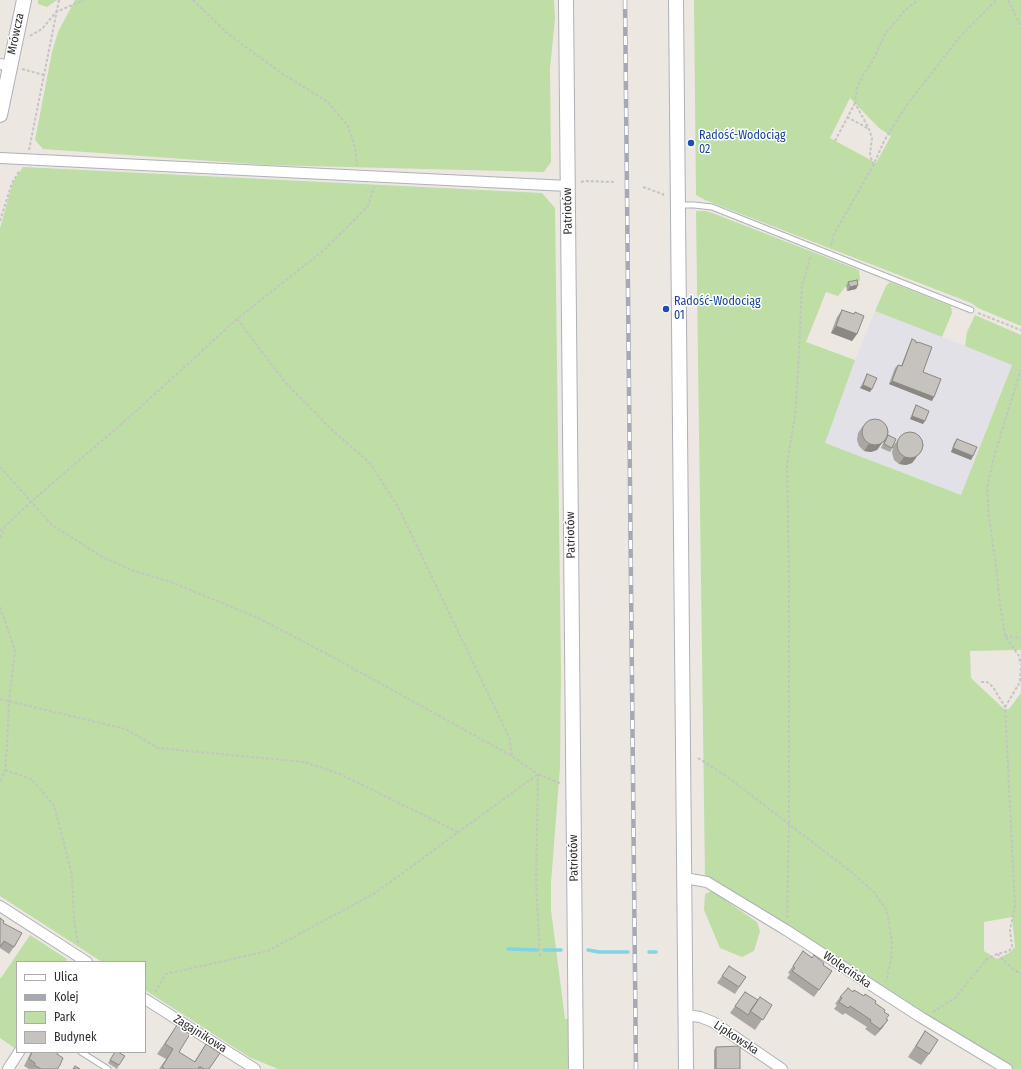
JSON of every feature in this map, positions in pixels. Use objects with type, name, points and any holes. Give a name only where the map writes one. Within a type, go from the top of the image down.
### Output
[{"type":"main road","name":"Mrówcza","points":[[0,115],[4,65],[24,0]]},
{"type":"main road","name":"Patriotów","points":[[566,0],[576,1069]]},
{"type":"main road","points":[[676,0],[686,1069]]},
{"type":"street","points":[[0,158],[568,186]]},
{"type":"street","name":"Wolęcińska","points":[[685,878],[707,882],[786,930],[880,992],[1007,1069]]},
{"type":"street","points":[[0,906],[74,958],[84,961]]},
{"type":"street","name":"Zagajnikowa","points":[[147,1000],[255,1069]]},
{"type":"street","name":"Lipkowska","points":[[686,1016],[700,1017],[713,1022],[782,1069]]},
{"type":"street","points":[[8,1069],[17,1053]]},
{"type":"lane","points":[[678,206],[694,204],[712,207],[971,310]]},
{"type":"lane","points":[[83,1053],[108,1069]]},
{"type":"path","points":[[0,221],[12,183],[27,159],[59,0]]},
{"type":"path","points":[[26,38],[42,29],[56,12],[84,0]]},
{"type":"path","points":[[193,0],[227,33],[281,73],[328,102],[348,126],[355,147],[358,175]]},
{"type":"path","points":[[835,141],[855,103],[857,88],[863,75],[872,62],[884,34],[905,10],[918,0]]},
{"type":"path","points":[[832,255],[831,245],[834,234],[873,166],[884,141],[906,106],[960,38],[996,0]]},
{"type":"path","points":[[1008,0],[1021,26]]},
{"type":"path","points":[[4,65],[44,75]]},
{"type":"path","points":[[855,103],[869,129],[872,138],[870,154],[873,166]]},
{"type":"path","points":[[847,117],[869,129]]},
{"type":"path","points":[[0,531],[32,501],[134,413],[237,319],[324,250],[370,202],[378,177]]},
{"type":"path","points":[[568,186],[585,181],[615,182]]},
{"type":"path","points":[[642,187],[663,194],[667,204],[678,206]]},
{"type":"path","points":[[786,930],[789,824],[790,580],[787,463],[795,416],[802,286],[813,248]]},
{"type":"path","points":[[971,310],[1021,330]]},
{"type":"path","points":[[237,319],[285,382],[332,430],[370,463],[398,507],[509,737],[512,756]]},
{"type":"path","points":[[1005,707],[1020,681],[1021,666],[1019,656],[1005,636],[1000,604],[998,573],[989,517],[987,489],[993,460],[1021,369]]},
{"type":"path","points":[[0,467],[52,525],[104,558],[134,571],[171,582],[256,617],[327,654],[512,756],[538,774],[552,779],[573,791]]},
{"type":"path","points":[[0,538],[6,526]]},
{"type":"path","points":[[0,606],[16,651],[9,700],[5,770],[0,782]]},
{"type":"path","points":[[1005,636],[1021,638]]},
{"type":"path","points":[[922,1018],[955,998],[987,959],[997,954],[1009,951],[1012,946],[1010,930],[1015,906],[1005,707],[994,687],[987,682],[979,682]]},
{"type":"path","points":[[0,698],[126,729],[158,748],[304,762],[340,774],[458,832]]},
{"type":"path","points":[[698,758],[729,778],[850,870],[874,892],[887,911],[892,942],[891,959],[887,977],[880,992]]},
{"type":"path","points":[[5,770],[31,780],[54,805],[72,874],[74,920],[78,944],[74,958]]},
{"type":"path","points":[[147,1000],[166,974],[268,951],[375,893],[538,774]]},
{"type":"path","points":[[538,774],[536,882],[540,957]]},
{"type":"path","points":[[997,954],[1021,974]]},
{"type":"shaded area","points":[[875,311],[1012,364],[961,495],[824,443]]},
{"type":"green space","points":[[38,0],[57,0],[47,7],[38,4]]},
{"type":"green space","points":[[75,0],[554,0],[555,19],[550,68],[551,162],[544,172],[268,165],[43,149],[35,140],[52,52],[58,32]]},
{"type":"green space","points":[[694,0],[1021,0],[1021,326],[978,308],[971,303],[705,200],[696,195]],"holes":[[[850,98],[879,128],[891,136],[876,163],[830,138]]]},
{"type":"green space","points":[[23,167],[542,193],[555,208],[561,671],[560,767],[551,883],[551,910],[565,1019],[569,1019],[569,1069],[278,1069],[249,1057],[146,991],[146,961],[100,961],[0,896],[0,228],[13,182]]},
{"type":"green space","points":[[696,211],[706,211],[715,214],[859,270],[859,282],[846,286],[838,296],[826,292],[806,342],[855,360],[825,443],[961,495],[1012,365],[965,346],[967,332],[975,315],[1021,335],[1021,650],[970,651],[971,678],[1004,709],[1009,709],[1021,693],[1021,1069],[1011,1069],[705,876]],"holes":[[[1012,917],[1015,947],[1009,953],[997,959],[984,951],[984,922]]]},
{"type":"green space","points":[[890,282],[951,306],[952,313],[942,337],[875,311],[886,286]]},
{"type":"green space","points":[[712,891],[757,922],[760,931],[754,951],[742,957],[720,948],[704,910],[705,894]]},
{"type":"green space","points":[[30,935],[67,959],[66,961],[16,961],[16,1049],[0,1038],[1,978]]},
{"type":"building","points":[[857,280],[858,285],[850,287],[848,282]]},
{"type":"building","points":[[842,310],[854,314],[855,312],[864,316],[857,334],[836,326]]},
{"type":"building","points":[[912,339],[916,341],[916,343],[918,342],[932,347],[923,372],[941,379],[934,397],[892,381],[898,365],[902,366]]},
{"type":"building","points":[[867,374],[877,378],[872,389],[863,385]]},
{"type":"building","points":[[916,405],[929,411],[925,421],[912,416]]},
{"type":"building","points":[[875,419],[884,423],[888,432],[884,441],[875,445],[866,441],[862,432],[866,423]]},
{"type":"building","points":[[910,432],[919,436],[923,445],[919,454],[910,458],[901,454],[897,445],[901,436]]},
{"type":"building","points":[[888,435],[896,439],[892,448],[884,444]]},
{"type":"building","points":[[957,439],[977,447],[973,456],[953,448]]},
{"type":"building","points":[[0,918],[4,921],[3,923],[22,933],[14,947],[4,941],[1,946],[0,945]]},
{"type":"building","points":[[803,951],[812,958],[814,955],[824,963],[823,965],[832,971],[819,990],[792,971],[795,968],[793,966]]},
{"type":"building","points":[[729,966],[746,977],[739,987],[722,976]]},
{"type":"building","points":[[848,988],[853,992],[854,990],[864,996],[865,994],[876,1001],[875,1003],[889,1015],[886,1019],[888,1020],[880,1029],[870,1022],[871,1020],[850,1006],[848,1008],[839,1002],[842,998],[840,997]]},
{"type":"building","points":[[745,992],[758,1000],[748,1015],[735,1006]]},
{"type":"building","points":[[760,997],[772,1005],[763,1020],[750,1011]]},
{"type":"building","points":[[177,1025],[190,1034],[179,1052],[195,1062],[206,1044],[220,1053],[209,1069],[199,1067],[198,1069],[165,1069],[162,1067],[173,1049],[165,1044]]},
{"type":"building","points":[[925,1031],[938,1040],[929,1054],[916,1046]]},
{"type":"building","points":[[740,1046],[740,1069],[716,1069],[716,1047]]},
{"type":"building","points":[[32,1053],[58,1053],[63,1058],[57,1069],[41,1069],[34,1065],[35,1063],[29,1059]]},
{"type":"building","points":[[114,1053],[120,1053],[125,1056],[119,1065],[110,1060]]},
{"type":"building","points":[[75,1066],[80,1069],[73,1069]]},
{"type":"waterway","points":[[508,949],[538,950]]},
{"type":"waterway","points":[[544,950],[561,950]]},
{"type":"waterway","points":[[588,950],[599,952],[628,952]]},
{"type":"waterway","points":[[649,952],[656,952]]},
{"type":"railway","points":[[625,0],[636,1069]]},
{"type":"place","name":"Radość-Wodociąg 02","points":[[691,143]]},
{"type":"place","name":"Radość-Wodociąg 01","points":[[666,309]]}]
